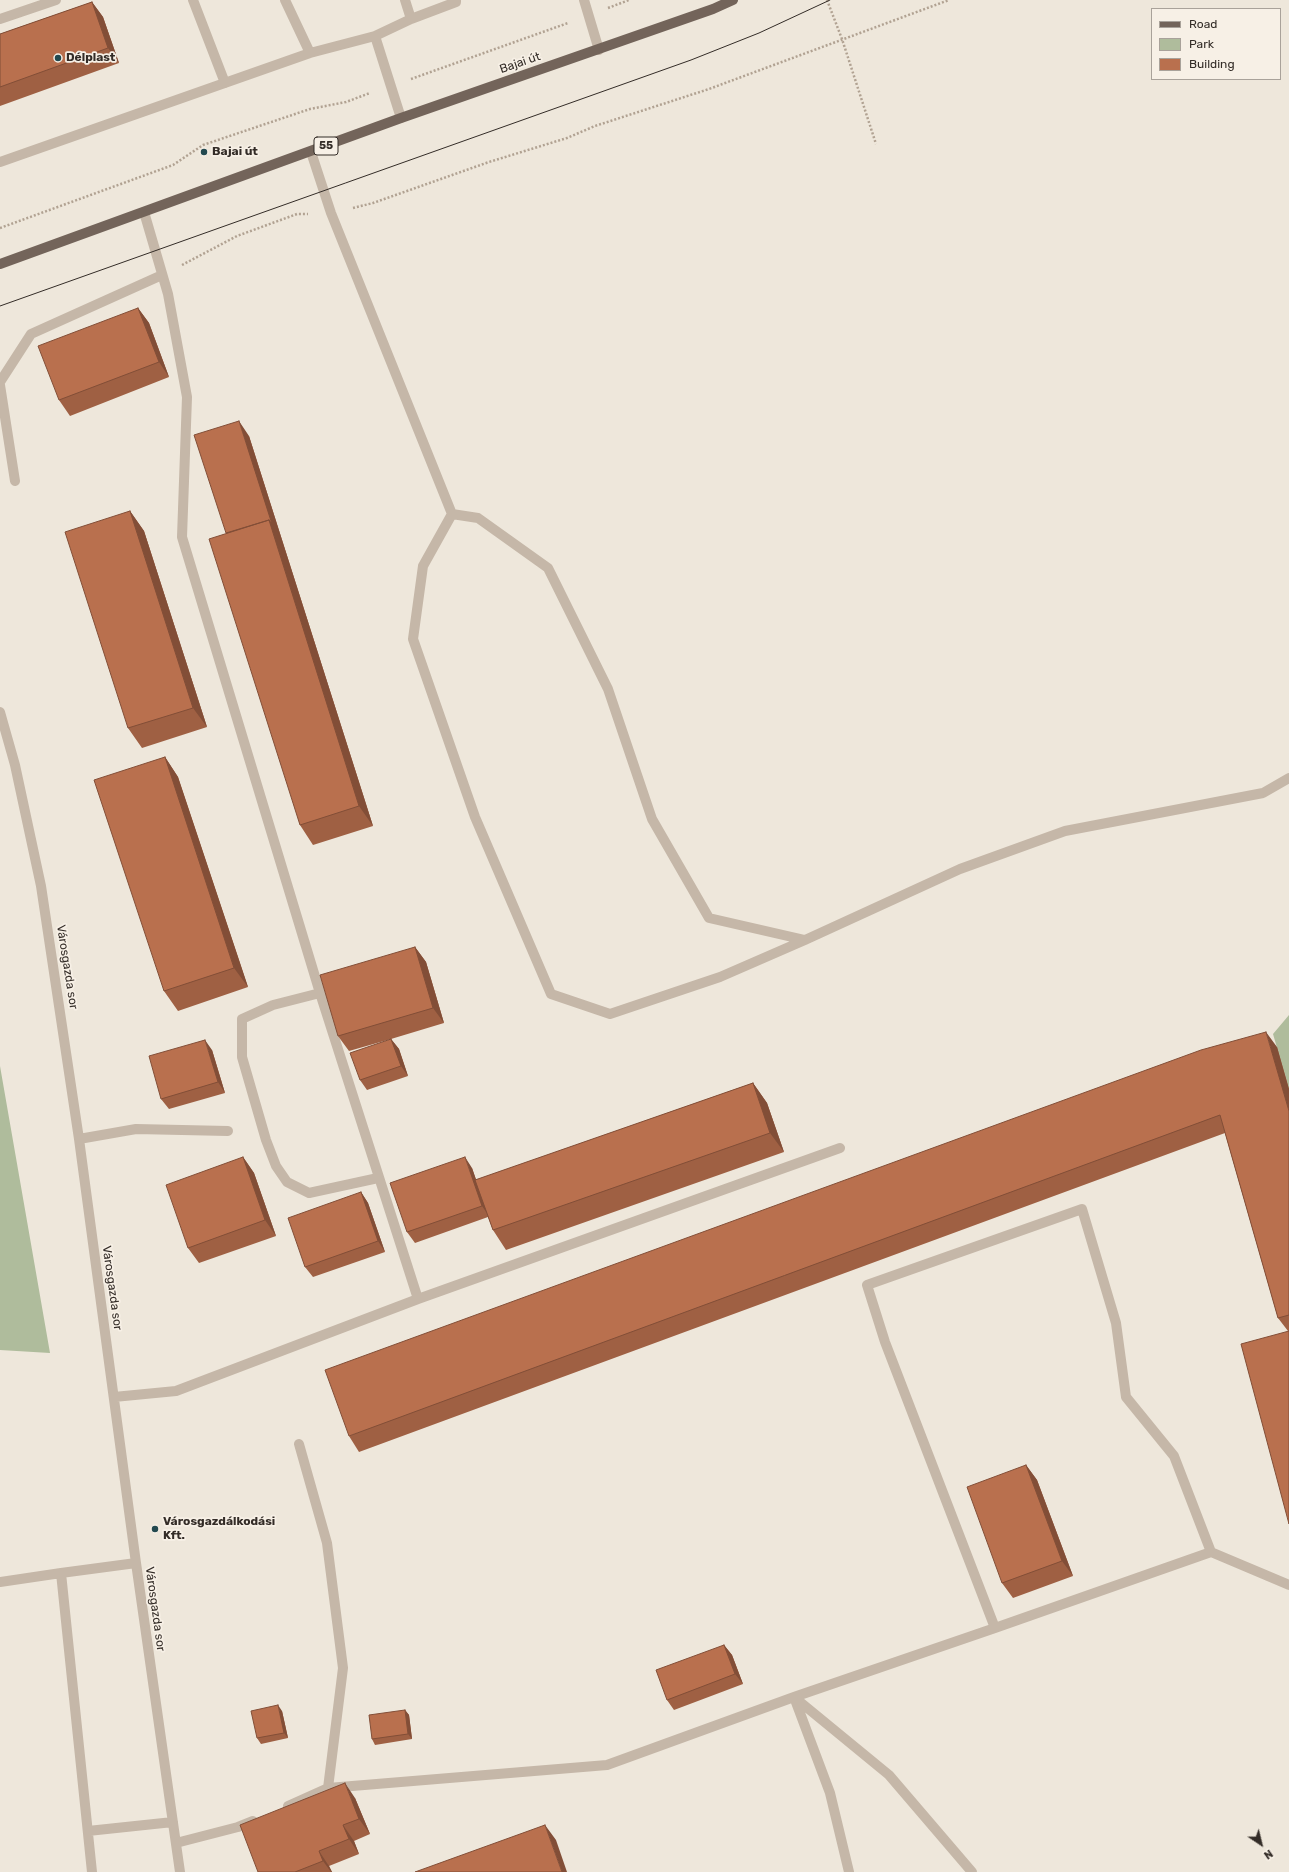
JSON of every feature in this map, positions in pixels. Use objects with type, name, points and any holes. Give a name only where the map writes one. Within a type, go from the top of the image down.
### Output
[{"type":"main road","name":"Bajai út","points":[[0,264],[401,118],[713,9],[733,0]]},
{"type":"street","points":[[0,19],[56,0]]},
{"type":"street","points":[[193,0],[225,83]]},
{"type":"street","points":[[285,0],[310,53]]},
{"type":"street","points":[[405,0],[411,19]]},
{"type":"street","points":[[0,162],[310,53],[375,36],[411,19],[456,2],[456,0]]},
{"type":"street","points":[[584,0],[599,50]]},
{"type":"street","points":[[375,36],[401,118]]},
{"type":"street","points":[[311,152],[331,213],[452,514]]},
{"type":"street","points":[[144,212],[168,294],[187,397],[182,538],[320,993],[418,1299]]},
{"type":"street","points":[[15,481],[0,383],[31,334],[162,275]]},
{"type":"street","points":[[452,514],[423,566],[413,639],[475,817],[551,994],[610,1014],[720,976],[805,940],[960,869],[1065,831],[1263,793],[1289,778]]},
{"type":"street","points":[[452,514],[478,518],[548,568],[608,689],[652,819],[709,918],[805,940]]},
{"type":"street","name":"Városgazda sor","points":[[0,712],[15,765],[41,886],[79,1139],[136,1563],[180,1872]]},
{"type":"street","points":[[320,993],[273,1005],[242,1019],[242,1057],[266,1140],[276,1166],[287,1182],[309,1193],[378,1178]]},
{"type":"street","points":[[79,1139],[136,1129],[228,1131]]},
{"type":"street","points":[[114,1397],[176,1390],[418,1299],[840,1148]]},
{"type":"street","points":[[996,1628],[885,1342],[868,1285],[1082,1209],[1116,1323],[1126,1397],[1174,1456],[1211,1552]]},
{"type":"street","points":[[299,1444],[327,1543],[343,1668],[328,1788]]},
{"type":"street","points":[[278,1810],[328,1788],[607,1765],[794,1697],[1211,1552],[1289,1586]]},
{"type":"street","points":[[0,1582],[136,1563]]},
{"type":"street","points":[[61,1573],[92,1872]]},
{"type":"street","points":[[794,1697],[830,1793],[849,1872]]},
{"type":"street","points":[[794,1697],[889,1774],[972,1872]]},
{"type":"street","points":[[176,1843],[238,1827],[264,1816]]},
{"type":"street","points":[[88,1831],[173,1822]]},
{"type":"path","points":[[0,228],[173,166],[203,145],[310,109],[346,102],[629,0]]},
{"type":"path","points":[[826,0],[842,38],[876,144]]},
{"type":"path","points":[[162,275],[244,234],[298,214],[331,213],[373,204],[488,162],[567,138],[595,126],[708,89],[842,38],[907,17],[949,0]]},
{"type":"green space","points":[[1289,1015],[1289,1089],[1273,1034]]},
{"type":"green space","points":[[0,1066],[8,1112],[50,1353],[0,1350]]},
{"type":"building","points":[[92,2],[108,48],[0,87],[0,34]]},
{"type":"building","points":[[138,308],[159,362],[59,400],[38,346]]},
{"type":"building","points":[[239,421],[272,524],[269,520],[226,533],[194,435]]},
{"type":"building","points":[[130,511],[193,708],[128,728],[65,532]]},
{"type":"building","points":[[269,520],[359,806],[300,825],[209,539]]},
{"type":"building","points":[[165,757],[234,968],[164,991],[94,780]]},
{"type":"building","points":[[415,947],[433,1008],[338,1036],[320,975]]},
{"type":"building","points":[[1266,1032],[1289,1111],[1289,1315],[1278,1318],[1220,1115],[349,1436],[325,1370],[1201,1050]]},
{"type":"building","points":[[391,1039],[401,1066],[360,1080],[350,1053]]},
{"type":"building","points":[[205,1040],[218,1082],[161,1099],[149,1056]]},
{"type":"building","points":[[753,1083],[770,1133],[493,1230],[475,1180]]},
{"type":"building","points":[[243,1157],[265,1220],[188,1248],[166,1185]]},
{"type":"building","points":[[465,1157],[482,1206],[407,1232],[390,1183]]},
{"type":"building","points":[[361,1192],[378,1241],[305,1267],[288,1218]]},
{"type":"building","points":[[1289,1331],[1289,1524],[1241,1344]]},
{"type":"building","points":[[1026,1465],[1062,1561],[1002,1583],[967,1487]]},
{"type":"building","points":[[724,1645],[735,1674],[667,1700],[656,1670]]},
{"type":"building","points":[[278,1705],[284,1733],[257,1738],[251,1711]]},
{"type":"building","points":[[405,1710],[408,1734],[372,1739],[369,1715]]},
{"type":"building","points":[[345,1783],[359,1819],[343,1825],[349,1839],[319,1851],[323,1861],[295,1872],[258,1872],[240,1825]]},
{"type":"building","points":[[545,1825],[562,1872],[415,1872]]},
{"type":"tram line","points":[[0,306],[691,60],[759,33],[830,0]]},
{"type":"place","name":"Délplast","points":[[58,58]]},
{"type":"place","name":"Bajai út","points":[[204,152]]},
{"type":"place","name":"Városgazdálkodási Kft.","points":[[155,1529]]}]
